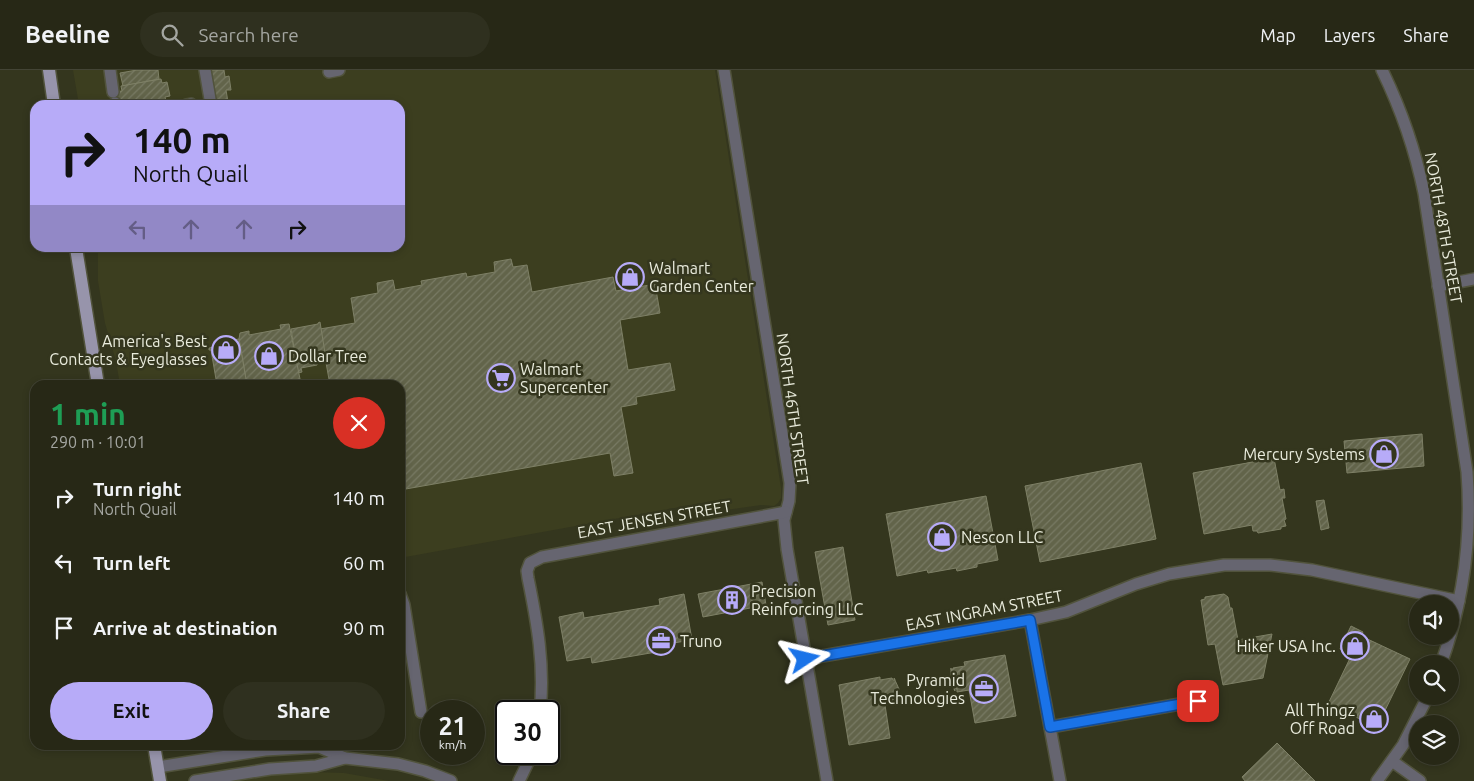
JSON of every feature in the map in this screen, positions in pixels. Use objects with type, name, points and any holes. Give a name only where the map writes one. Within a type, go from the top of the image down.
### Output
[{"type":"main road","points":[[49,70],[53,100]]},
{"type":"main road","points":[[77,252],[97,380]]},
{"type":"main road","points":[[155,750],[160,781]]},
{"type":"street","points":[[110,70],[115,100]]},
{"type":"street","points":[[205,70],[210,100]]},
{"type":"street","name":"NORTH 46TH STREET","points":[[724,70],[790,483],[789,501],[784,520],[787,550],[827,781]]},
{"type":"street","name":"NORTH 48TH STREET","points":[[1382,70],[1404,120],[1416,154],[1424,193],[1472,502],[1459,601]]},
{"type":"street","points":[[1438,286],[1474,280]]},
{"type":"street","name":"EAST JENSEN STREET","points":[[541,700],[542,666],[528,578],[530,563],[542,557],[786,512]]},
{"type":"street","name":"EAST INGRAM STREET","points":[[805,659],[1066,612],[1136,584],[1169,574],[1224,565],[1270,565],[1312,570],[1431,595]]},
{"type":"street","points":[[405,611],[420,706]]},
{"type":"street","points":[[1030,620],[1060,781]]},
{"type":"street","points":[[1050,727],[1198,701]]},
{"type":"street","points":[[1377,781],[1403,745],[1423,705]]},
{"type":"street","points":[[158,767],[265,750]]},
{"type":"street","points":[[326,750],[345,758],[398,764],[451,781]]},
{"type":"street","points":[[195,781],[270,769],[316,766],[345,758]]},
{"type":"street","points":[[1392,761],[1420,781]]},
{"type":"street","points":[[518,781],[526,765]]},
{"type":"shaded area","points":[[73,70],[715,70],[781,488],[781,498],[774,506],[761,505],[726,510],[724,499],[405,557],[405,380],[119,380],[116,361],[105,323],[98,281],[98,252],[405,252],[405,100],[78,100]]},
{"type":"shaded area","points":[[311,772],[344,773],[389,781],[237,781]]},
{"type":"building","points":[[137,70],[158,70],[159,79],[123,86],[120,73]]},
{"type":"building","points":[[209,70],[224,70],[225,77],[229,76],[231,90],[226,90],[228,100],[215,100]]},
{"type":"building","points":[[161,79],[162,83],[167,82],[170,96],[165,97],[166,100],[113,100],[112,92],[122,91],[121,86]]},
{"type":"building","name":"Walmart Supercenter","points":[[511,259],[513,267],[527,265],[532,292],[613,277],[616,291],[655,284],[660,313],[620,320],[628,370],[670,363],[675,390],[636,397],[637,404],[621,407],[633,473],[614,476],[610,453],[405,489],[405,380],[329,380],[320,329],[355,323],[351,298],[378,293],[377,283],[393,280],[395,290],[422,285],[421,281],[466,273],[467,277],[495,272],[494,262]]},
{"type":"building","points":[[320,322],[325,353],[315,355],[317,365],[301,368],[302,372],[298,373],[291,329]]},
{"type":"building","name":"Dollar Tree","points":[[289,324],[300,380],[246,380],[239,339],[240,333],[249,331],[249,335],[281,329],[280,325]]},
{"type":"building","points":[[239,339],[246,380],[216,380],[211,350],[209,350],[209,348],[215,347],[214,341],[216,343]]},
{"type":"building","name":"Mercury Systems","points":[[1422,434],[1424,466],[1347,473],[1344,441]]},
{"type":"building","points":[[1274,458],[1280,490],[1284,489],[1285,498],[1282,498],[1286,526],[1281,527],[1281,529],[1258,533],[1253,531],[1252,525],[1204,534],[1193,473]]},
{"type":"building","points":[[1141,463],[1156,539],[1040,562],[1025,486]]},
{"type":"building","name":"Nescon LLC","points":[[986,496],[998,560],[977,564],[977,567],[957,571],[956,568],[928,573],[927,570],[897,576],[886,514]]},
{"type":"building","points":[[1324,500],[1329,528],[1321,530],[1316,501]]},
{"type":"building","points":[[843,547],[855,620],[828,625],[815,552]]},
{"type":"building","name":"Precision Reinforcing LLC","points":[[762,582],[766,605],[703,617],[698,594]]},
{"type":"building","points":[[684,594],[692,640],[667,644],[668,650],[592,663],[591,657],[567,661],[559,617],[583,612],[584,618],[660,605],[659,599]]},
{"type":"building","points":[[1224,594],[1228,597],[1230,608],[1232,608],[1238,640],[1272,634],[1263,678],[1223,685],[1215,644],[1208,645],[1201,600],[1205,599],[1205,597]]},
{"type":"building","points":[[1351,626],[1363,632],[1361,636],[1409,659],[1377,727],[1328,704],[1352,654],[1340,649]]},
{"type":"building","name":"Pyramid Technologies","points":[[1005,655],[1016,716],[975,723],[969,690],[957,692],[957,689],[954,689],[951,680],[951,670],[965,666],[964,662]]},
{"type":"building","points":[[880,677],[880,680],[892,678],[899,689],[897,703],[885,705],[890,738],[849,745],[839,685]]},
{"type":"building","points":[[1277,743],[1315,781],[1245,781],[1242,777]]},
{"type":"place","name":"Walmart Garden Center","points":[[630,277]]},
{"type":"place","name":"America's Best Contacts & Eyeglasses","points":[[226,350]]},
{"type":"place","name":"Dollar Tree","points":[[269,356]]},
{"type":"place","name":"Walmart Supercenter","points":[[501,378]]},
{"type":"place","name":"Mercury Systems","points":[[1384,454]]},
{"type":"place","name":"Nescon LLC","points":[[942,537]]},
{"type":"place","name":"Precision Reinforcing LLC","points":[[732,600]]},
{"type":"place","name":"Truno","points":[[661,641]]},
{"type":"place","name":"Hiker USA Inc.","points":[[1355,646]]},
{"type":"place","name":"Pyramid Technologies","points":[[984,689]]},
{"type":"place","name":"All Thingz Off Road","points":[[1374,719]]},
{"type":"route","points":[[805,659],[1030,620],[1050,727],[1198,701]]}]
